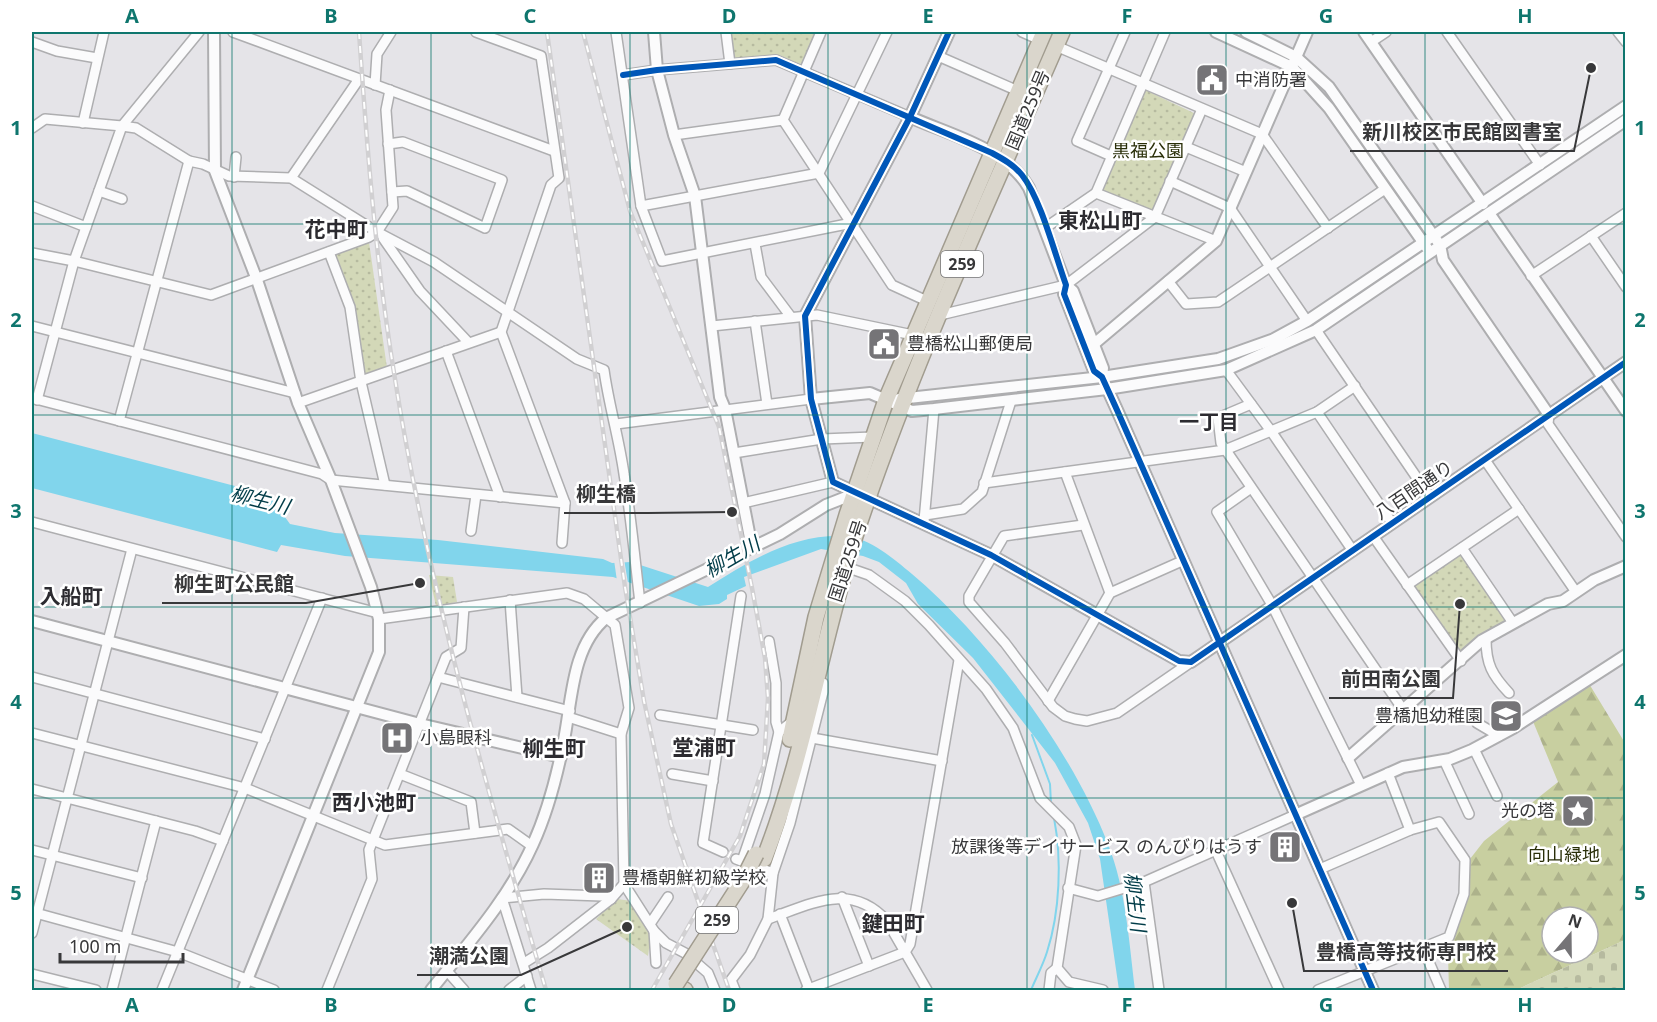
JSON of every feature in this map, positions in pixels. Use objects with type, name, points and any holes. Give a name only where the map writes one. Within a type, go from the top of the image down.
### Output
[{"type":"highway","name":"国道259号","points":[[848,536],[868,500],[903,403],[1062,32]]},
{"type":"highway","name":"国道259号","points":[[750,858],[780,816],[842,564],[854,494],[886,400],[1042,36]]},
{"type":"highway","name":"国道259号","points":[[679,989],[743,880],[750,858],[770,816],[816,617],[842,564]]},
{"type":"street","points":[[83,123],[104,32]]},
{"type":"street","points":[[199,32],[122,126],[74,261],[34,399],[322,474],[331,480],[565,503]]},
{"type":"street","points":[[214,32],[215,171],[257,280],[297,398],[351,531],[379,616],[379,652],[315,816],[245,985]]},
{"type":"street","points":[[233,32],[554,151]]},
{"type":"street","points":[[375,84],[377,54],[391,32]]},
{"type":"street","points":[[476,32],[541,56],[559,178],[551,185],[501,332],[565,503],[562,543]]},
{"type":"street","points":[[616,32],[640,206],[662,261],[852,223]]},
{"type":"street","points":[[654,32],[657,70],[674,135],[695,196],[720,397],[725,409],[752,548]]},
{"type":"street","points":[[726,32],[730,64]]},
{"type":"street","points":[[783,120],[821,32]]},
{"type":"street","points":[[819,173],[887,32]]},
{"type":"street","points":[[833,482],[811,399],[805,316],[852,223],[910,117],[949,32]]},
{"type":"street","points":[[1022,32],[1042,36]]},
{"type":"street","points":[[1111,156],[1077,141],[1125,32]]},
{"type":"street","points":[[1045,228],[1096,194],[1165,32]]},
{"type":"street","points":[[1216,32],[1235,35],[1294,62],[1385,189],[1433,247]]},
{"type":"street","points":[[1246,32],[1329,87],[1433,247],[1549,415],[1548,424],[1626,537]]},
{"type":"street","points":[[1094,344],[1216,241],[1307,32]]},
{"type":"street","points":[[1364,32],[1626,411]]},
{"type":"street","points":[[1371,42],[1386,32]]},
{"type":"street","points":[[1447,32],[1540,165]]},
{"type":"street","points":[[1618,32],[1626,42]]},
{"type":"street","points":[[32,42],[57,51],[98,58]]},
{"type":"street","points":[[1056,46],[1262,134],[1328,228]]},
{"type":"street","points":[[938,56],[1018,91]]},
{"type":"street","points":[[623,75],[776,60],[992,153],[1006,161],[1023,177],[1066,285],[1073,291],[1103,368],[1102,377],[1107,389],[1373,990]]},
{"type":"street","points":[[291,178],[359,79]]},
{"type":"street","points":[[32,253],[74,261],[211,295],[257,280],[377,232],[393,207],[386,110],[390,90]]},
{"type":"street","points":[[903,403],[912,411],[934,409],[1107,389],[1226,370],[1316,330],[1486,208],[1540,165],[1626,106]]},
{"type":"street","points":[[940,315],[1066,285],[1155,217],[1202,109]]},
{"type":"street","points":[[32,128],[45,119],[136,128],[189,161],[204,164],[215,171],[234,177],[291,178],[377,232],[434,262],[577,359],[604,370],[611,418],[616,424],[640,603]]},
{"type":"street","points":[[674,135],[783,120]]},
{"type":"street","points":[[783,120],[892,285],[927,300]]},
{"type":"street","points":[[1486,208],[1626,120]]},
{"type":"street","points":[[388,144],[403,142],[502,180],[485,228],[407,190],[392,192]]},
{"type":"street","points":[[1186,147],[1246,172]]},
{"type":"street","points":[[234,177],[236,157]]},
{"type":"street","points":[[119,421],[189,161]]},
{"type":"street","points":[[640,206],[819,173]]},
{"type":"street","points":[[1170,181],[1230,208],[1307,321]]},
{"type":"street","points":[[1168,281],[1186,304],[1213,304],[1385,189]]},
{"type":"street","points":[[99,191],[122,199]]},
{"type":"street","points":[[1096,194],[1216,241]]},
{"type":"street","points":[[32,206],[86,227]]},
{"type":"street","points":[[1531,276],[1626,213]]},
{"type":"street","points":[[377,232],[388,243],[420,291],[468,342]]},
{"type":"street","points":[[1591,236],[1626,286]]},
{"type":"street","points":[[755,244],[761,277],[791,317]]},
{"type":"street","points":[[616,424],[870,393],[886,400],[903,403],[1218,359],[1274,339],[1433,247]]},
{"type":"street","points":[[330,252],[350,307],[361,382],[385,485]]},
{"type":"street","points":[[1066,285],[1064,294],[1090,363],[1094,371],[1102,377]]},
{"type":"street","points":[[712,326],[817,315],[913,335]]},
{"type":"street","points":[[755,321],[767,404]]},
{"type":"street","points":[[32,326],[297,398],[361,382],[501,332]]},
{"type":"street","points":[[1316,330],[1430,497]]},
{"type":"street","points":[[446,351],[500,497]]},
{"type":"street","name":"八百間通り","points":[[1191,662],[1218,641],[1353,551],[1626,362]]},
{"type":"street","points":[[1226,370],[1271,431],[1353,551]]},
{"type":"street","points":[[984,483],[1225,450],[1317,412],[1355,386]]},
{"type":"street","points":[[924,520],[963,509],[982,492],[1011,401]]},
{"type":"street","points":[[1251,404],[1218,418],[1221,443],[1404,711]]},
{"type":"street","points":[[924,520],[934,409]]},
{"type":"street","points":[[1317,412],[1392,523]]},
{"type":"street","points":[[734,453],[822,439],[873,437]]},
{"type":"street","points":[[1485,460],[1576,592]]},
{"type":"street","points":[[1065,472],[1110,593]]},
{"type":"street","points":[[743,503],[833,482],[868,500],[924,520],[1179,661],[1191,662]]},
{"type":"street","points":[[1251,488],[1217,512],[1272,605],[1361,785]]},
{"type":"street","points":[[431,990],[502,898],[532,846],[552,794],[584,646],[593,629],[606,618],[660,594],[780,534],[826,505],[854,494]]},
{"type":"street","points":[[471,531],[476,495]]},
{"type":"street","points":[[1407,585],[1519,509]]},
{"type":"street","points":[[32,522],[322,598],[379,616],[567,593],[584,599],[615,625],[629,708],[621,734],[624,884],[652,927],[666,943],[685,953],[708,973],[716,990]]},
{"type":"street","points":[[1083,525],[1004,536],[969,596],[969,602],[1005,643],[1048,701],[1065,716],[1087,721],[1102,718],[1127,707],[1191,662]]},
{"type":"street","points":[[1373,536],[1461,661]]},
{"type":"street","points":[[1462,548],[1513,623]]},
{"type":"street","points":[[32,933],[34,913],[52,855],[132,549]]},
{"type":"street","points":[[1048,701],[1110,593],[1182,561]]},
{"type":"street","points":[[842,564],[869,575],[904,601],[929,625],[986,689],[1013,728],[1040,798],[1069,827],[1076,845],[1057,968],[1051,973],[1048,990]]},
{"type":"street","points":[[1348,758],[1486,639],[1576,592],[1594,580],[1626,566]]},
{"type":"street","points":[[723,852],[703,843],[741,596]]},
{"type":"street","points":[[162,990],[322,598]]},
{"type":"street","points":[[510,600],[517,697]]},
{"type":"street","points":[[327,990],[372,879],[369,854],[373,841],[446,657],[461,648],[464,607]]},
{"type":"street","points":[[32,621],[420,723],[561,757]]},
{"type":"street","points":[[1486,639],[1488,666],[1495,679],[1509,693]]},
{"type":"street","points":[[769,641],[776,683],[776,722],[779,732],[750,858],[773,873]]},
{"type":"street","points":[[1068,888],[1098,896],[1131,887],[1388,773],[1403,767],[1444,760],[1474,749],[1499,736],[1626,655]]},
{"type":"street","points":[[906,952],[913,925],[959,660]]},
{"type":"street","points":[[32,677],[265,739]]},
{"type":"street","points":[[438,677],[517,697],[621,734]]},
{"type":"street","points":[[735,990],[730,980],[750,955],[768,919],[773,873],[790,823],[823,692],[824,683],[815,681]]},
{"type":"street","points":[[660,715],[753,730]]},
{"type":"street","points":[[779,732],[794,720]]},
{"type":"street","points":[[1477,723],[1499,736]]},
{"type":"street","points":[[32,733],[245,788],[386,846],[508,829],[532,846]]},
{"type":"street","points":[[812,738],[942,761]]},
{"type":"street","points":[[1474,749],[1497,795]]},
{"type":"street","points":[[1444,760],[1469,814]]},
{"type":"street","points":[[1388,773],[1410,830]]},
{"type":"street","points":[[400,774],[471,802],[475,833]]},
{"type":"street","points":[[672,774],[713,781]]},
{"type":"street","points":[[32,789],[223,841]]},
{"type":"street","points":[[112,990],[156,821]]},
{"type":"street","points":[[1318,990],[1449,937],[1464,894],[1465,860],[1439,822],[1410,830],[1320,869]]},
{"type":"street","points":[[32,850],[142,878]]},
{"type":"street","points":[[1216,851],[1279,990]]},
{"type":"street","points":[[1144,882],[1160,990]]},
{"type":"street","points":[[524,963],[548,948],[611,899],[624,884]]},
{"type":"street","points":[[502,898],[544,894],[602,896],[611,899]]},
{"type":"street","points":[[656,963],[652,927],[669,897]]},
{"type":"street","points":[[768,919],[832,897],[861,902],[879,913],[895,932],[927,990]]},
{"type":"street","points":[[842,897],[869,966]]},
{"type":"street","points":[[502,898],[531,990]]},
{"type":"street","points":[[34,913],[178,952],[245,985],[274,990]]},
{"type":"street","points":[[780,914],[808,990],[906,952]]},
{"type":"street","points":[[1423,948],[1441,990]]},
{"type":"street","points":[[1057,968],[1069,982],[1103,990]]},
{"type":"street","points":[[447,971],[464,990]]},
{"type":"street","points":[[32,974],[96,990]]},
{"type":"street","points":[[509,990],[527,976]]},
{"type":"green space","points":[[731,32],[816,32],[804,62],[800,64],[779,55],[737,59],[734,56]]},
{"type":"green space","name":"黒福公園","points":[[1145,90],[1196,114],[1154,210],[1150,211],[1102,191],[1100,188]]},
{"type":"green space","points":[[369,242],[387,368],[366,375],[362,373],[334,254]]},
{"type":"green space","points":[[1458,554],[1463,556],[1505,619],[1504,623],[1462,653],[1457,652],[1414,589],[1416,583]]},
{"type":"green space","points":[[429,575],[453,577],[457,602],[436,606]]},
{"type":"green space","name":"向山緑地","points":[[1588,682],[1625,743],[1625,940],[1600,951],[1600,905],[1540,905],[1540,965],[1570,965],[1516,990],[1449,990],[1448,955],[1468,894],[1470,859],[1484,841],[1558,782],[1532,719]]},
{"type":"green space","points":[[617,899],[632,901],[651,934],[648,956],[596,919]]},
{"type":"green space","points":[[1625,940],[1625,990],[1516,990],[1570,965],[1600,965],[1600,951]]},
{"type":"water","name":"柳生川","points":[[32,433],[269,495],[290,524],[335,533],[438,540],[603,559],[612,563],[631,562],[708,587],[756,559],[808,539],[846,536],[873,545],[912,574],[970,630],[1025,698],[1073,771],[1092,808],[1114,861],[1126,916],[1135,990],[1119,990],[1100,859],[1088,823],[1055,763],[973,658],[918,604],[906,583],[879,562],[863,556],[821,549],[744,577],[746,586],[727,595],[727,599],[719,604],[699,606],[613,577],[345,556],[281,545],[277,552],[32,488]]},
{"type":"pier","points":[[624,559],[628,583],[617,581],[614,560]]},
{"type":"waterway","points":[[1032,735],[1050,784],[1051,804]]},
{"type":"waterway","points":[[1031,990],[1047,952],[1055,920],[1059,868],[1054,818]]},
{"type":"railway","points":[[359,32],[377,249],[388,336],[424,534],[481,763],[546,990]]},
{"type":"railway","points":[[547,32],[625,587],[644,701],[671,824],[729,990]]},
{"type":"railway","points":[[583,32],[630,211],[719,427],[765,658],[768,698],[764,764],[740,836],[652,990]]},
{"type":"cycle path","points":[[949,32],[910,117],[805,316],[811,399],[833,482],[991,555],[1179,661],[1191,662],[1626,362]]},
{"type":"cycle path","points":[[623,75],[776,60],[992,153],[1012,165],[1022,175],[1029,185],[1047,228],[1066,285],[1064,294],[1094,371],[1102,377],[1117,410],[1373,990]]},
{"type":"place","name":"新川校区市民館図書室","points":[[1591,68]]},
{"type":"place","name":"中消防署","points":[[1212,80]]},
{"type":"place","name":"豊橋松山郵便局","points":[[884,344]]},
{"type":"place","name":"柳生橋","points":[[732,512]]},
{"type":"place","name":"柳生町公民館","points":[[420,583]]},
{"type":"place","name":"前田南公園","points":[[1460,604]]},
{"type":"place","name":"豊橋旭幼稚園","points":[[1506,716]]},
{"type":"place","name":"小島眼科","points":[[397,738]]},
{"type":"place","name":"光の塔","points":[[1578,811]]},
{"type":"place","name":"放課後等デイサービス のんびりはうす","points":[[1285,847]]},
{"type":"place","name":"豊橋朝鮮初級学校","points":[[599,878]]},
{"type":"place","name":"豊橋高等技術専門校","points":[[1292,903]]},
{"type":"place","name":"潮満公園","points":[[627,927]]},
{"type":"district","name":"東松山町","points":[[1100,221]]},
{"type":"district","name":"花中町","points":[[336,230]]},
{"type":"district","name":"一丁目","points":[[1209,422]]},
{"type":"district","name":"入船町","points":[[71,597]]},
{"type":"district","name":"堂浦町","points":[[704,748]]},
{"type":"district","name":"柳生町","points":[[554,749]]},
{"type":"district","name":"西小池町","points":[[374,803]]},
{"type":"district","name":"鍵田町","points":[[893,924]]}]
